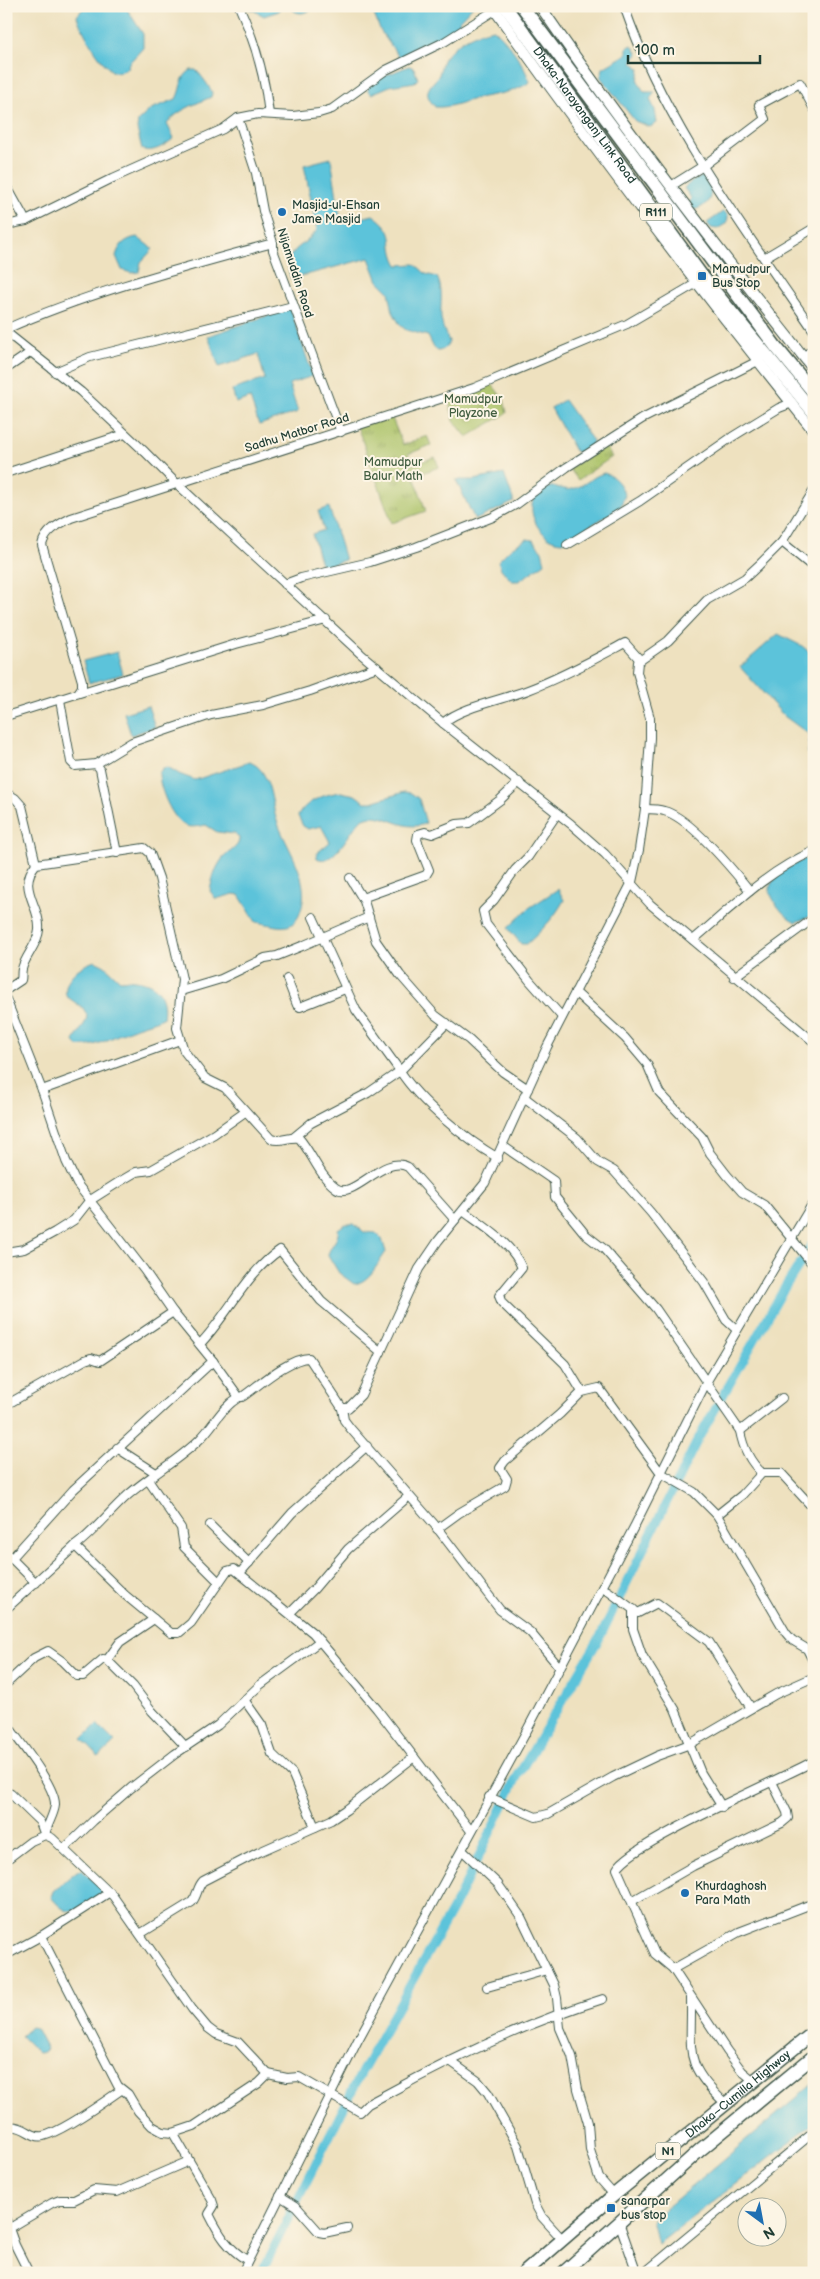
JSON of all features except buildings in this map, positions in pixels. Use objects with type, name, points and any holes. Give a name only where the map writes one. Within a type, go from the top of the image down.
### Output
[{"type":"main road","name":"Dhaka-Narayanganj Link Road","points":[[522,6],[709,246],[776,346],[814,393]]},
{"type":"main road","name":"Dhaka-Narayanganj Link Road","points":[[497,8],[700,281],[814,412]]},
{"type":"main road","name":"Dhaka–Cumilla Highway","points":[[524,2273],[614,2195],[814,2032]]},
{"type":"main road","name":"Dhaka–Cumilla Highway","points":[[563,2273],[700,2150],[814,2056]]},
{"type":"street","points":[[239,6],[266,85],[269,114]]},
{"type":"street","points":[[540,6],[595,86],[671,186],[709,246],[814,370]]},
{"type":"street","points":[[624,6],[646,60],[703,166],[814,331]]},
{"type":"street","points":[[6,225],[26,221],[113,178],[223,129],[238,118],[258,114],[293,116],[319,113],[332,109],[386,70],[444,42],[497,8]]},
{"type":"street","points":[[671,186],[703,166],[765,120],[759,105],[778,94],[800,83],[814,109]]},
{"type":"street","name":"Nijamuddin Road","points":[[238,118],[256,173],[263,211],[273,243],[273,250],[341,432]]},
{"type":"street","points":[[6,185],[26,221]]},
{"type":"street","points":[[764,258],[814,228]]},
{"type":"street","points":[[273,243],[104,292],[49,310],[6,330],[81,392],[285,584],[377,666],[443,723],[605,854],[650,904],[814,1042]]},
{"type":"street","points":[[700,281],[758,361],[814,431]]},
{"type":"street","name":"Sadhu Matbor Road","points":[[78,693],[82,687],[82,681],[42,545],[44,537],[58,525],[71,518],[176,483],[341,432],[474,388],[627,324],[700,281]]},
{"type":"street","points":[[55,372],[90,357],[293,306]]},
{"type":"street","points":[[804,358],[814,348]]},
{"type":"street","points":[[6,369],[31,352]]},
{"type":"street","points":[[285,584],[301,578],[388,556],[493,516],[516,504],[642,418],[758,361]]},
{"type":"street","points":[[567,545],[640,501],[732,437],[779,408],[792,403]]},
{"type":"street","points":[[6,473],[124,434]]},
{"type":"street","points":[[342,1408],[348,1408],[361,1395],[419,1269],[485,1183],[562,1017],[632,882],[639,850],[649,761],[650,718],[637,672],[638,662],[668,641],[707,600],[745,578],[782,542],[814,490]]},
{"type":"street","points":[[782,542],[814,568]]},
{"type":"street","points":[[6,716],[236,644],[326,620]]},
{"type":"street","points":[[443,723],[467,710],[538,686],[625,644],[640,660]]},
{"type":"street","points":[[60,700],[71,762],[75,766],[96,764],[132,742],[210,715],[263,705],[310,691],[377,666]]},
{"type":"street","points":[[96,764],[100,769],[105,786],[118,853]]},
{"type":"street","points":[[362,898],[426,875],[428,870],[418,840],[418,834],[425,832],[432,834],[457,824],[469,823],[500,800],[518,782]]},
{"type":"street","points":[[6,793],[15,798],[22,806],[36,864]]},
{"type":"street","points":[[644,809],[666,811],[700,836],[726,862],[750,891]]},
{"type":"street","points":[[557,814],[528,857],[483,911],[483,916],[491,931],[515,959],[530,981],[562,1017]]},
{"type":"street","points":[[6,990],[21,980],[22,968],[39,930],[38,918],[29,895],[28,883],[30,871],[36,864],[144,848],[150,853],[159,878],[182,979],[177,1028],[184,1051],[205,1078],[225,1088],[271,1139],[277,1142],[294,1137],[311,1123],[368,1093],[400,1071],[447,1023]]},
{"type":"street","points":[[693,940],[750,891],[793,861],[814,851]]},
{"type":"street","points":[[350,878],[362,898],[376,941],[391,964],[435,1015],[469,1040],[503,1072],[528,1088]]},
{"type":"street","points":[[181,992],[221,979],[265,958],[277,956],[369,917]]},
{"type":"street","points":[[313,918],[345,989],[365,1024],[400,1071],[431,1107],[475,1143],[498,1158]]},
{"type":"street","points":[[734,976],[814,918]]},
{"type":"street","points":[[287,979],[300,1007],[345,989]]},
{"type":"street","points":[[576,992],[630,1043],[647,1064],[659,1092],[702,1137],[710,1153],[726,1175],[742,1192],[764,1205],[814,1266]]},
{"type":"street","points":[[6,999],[42,1090],[66,1161],[89,1201],[144,1270],[173,1312],[213,1360],[239,1397]]},
{"type":"street","points":[[42,1090],[180,1040]]},
{"type":"street","points":[[524,1097],[577,1138],[598,1162],[614,1171],[651,1213],[704,1282],[726,1320],[737,1330]]},
{"type":"street","points":[[6,1252],[24,1249],[66,1225],[74,1220],[89,1201],[136,1172],[151,1170],[214,1134],[245,1112]]},
{"type":"street","points":[[294,1137],[299,1138],[305,1145],[326,1178],[338,1190],[345,1190],[382,1170],[402,1163],[408,1167],[455,1220]]},
{"type":"street","points":[[503,1146],[554,1181],[555,1197],[586,1236],[604,1249],[656,1309],[707,1381],[711,1392],[740,1431],[743,1448],[762,1473]]},
{"type":"street","points":[[244,2272],[247,2260],[333,2098],[358,2040],[448,1872],[463,1850],[471,1830],[489,1797],[605,1589],[707,1381],[814,1201]]},
{"type":"street","points":[[463,1211],[506,1245],[520,1262],[522,1268],[499,1296],[502,1303],[565,1364],[582,1392]]},
{"type":"street","points":[[200,1344],[216,1326],[258,1269],[280,1250],[321,1301],[381,1352]]},
{"type":"street","points":[[6,1406],[85,1360],[90,1358],[100,1361],[173,1312]]},
{"type":"street","points":[[6,1609],[87,1537],[129,1495],[201,1438],[221,1411],[239,1397],[242,1397],[298,1360],[308,1358],[342,1408],[344,1420],[437,1529],[500,1610],[530,1632],[560,1668]]},
{"type":"street","points":[[36,1583],[9,1556],[72,1490],[213,1360]]},
{"type":"street","points":[[437,1529],[459,1513],[505,1486],[507,1479],[500,1468],[505,1462],[582,1392],[599,1388],[661,1473],[669,1476],[689,1490],[717,1515],[786,1633],[792,1640],[807,1649],[814,1663]]},
{"type":"street","points":[[740,1431],[782,1398]]},
{"type":"street","points":[[240,1574],[292,1513],[367,1446]]},
{"type":"street","points":[[117,1448],[156,1473]]},
{"type":"street","points":[[717,1515],[742,1495],[762,1473],[781,1473],[814,1510]]},
{"type":"street","points":[[148,1480],[181,1528],[184,1548],[219,1582]]},
{"type":"street","points":[[290,1613],[314,1589],[348,1549],[409,1496]]},
{"type":"street","points":[[210,1526],[249,1563]]},
{"type":"street","points":[[76,1546],[125,1595],[171,1633],[179,1633],[191,1623],[227,1571],[234,1568],[290,1613],[320,1641],[471,1830]]},
{"type":"street","points":[[605,1589],[638,1613],[657,1603],[709,1642],[751,1708]]},
{"type":"street","points":[[633,1609],[633,1629],[642,1655],[662,1686],[690,1744],[701,1773],[722,1806]]},
{"type":"street","points":[[6,1684],[34,1658],[48,1651],[62,1661],[77,1676],[83,1676],[103,1660],[107,1660],[120,1642],[154,1619]]},
{"type":"street","points":[[64,1849],[132,1788],[218,1725],[273,1674],[320,1641]]},
{"type":"street","points":[[107,1660],[133,1686],[152,1711],[186,1748]]},
{"type":"street","points":[[489,1797],[525,1814],[536,1817],[548,1814],[644,1761],[690,1744],[751,1708],[814,1677]]},
{"type":"street","points":[[245,1701],[262,1725],[272,1754],[292,1773],[315,1827]]},
{"type":"street","points":[[6,1724],[44,1778],[54,1797],[55,1806],[45,1834],[31,1841],[6,1860]]},
{"type":"street","points":[[140,1934],[192,1902],[197,1896],[199,1885],[203,1881],[346,1810],[414,1757]]},
{"type":"street","points":[[755,2082],[742,2071],[673,1969],[655,1954],[617,1869],[620,1864],[657,1839],[814,1762]]},
{"type":"street","points":[[632,1901],[693,1866],[782,1823],[788,1818],[787,1812],[772,1782]]},
{"type":"street","points":[[6,1792],[11,1794],[40,1822],[45,1834],[110,1892],[200,2020],[216,2034],[238,2042],[268,2074],[286,2078],[299,2077],[360,2112],[368,2104],[450,2061],[558,2013],[603,1999]]},
{"type":"street","points":[[463,1850],[506,1896],[521,1917],[547,1970],[557,1998],[560,2028],[572,2056],[578,2089],[588,2123],[590,2150],[599,2178],[614,2195]]},
{"type":"street","points":[[6,1955],[41,1936],[110,1892]]},
{"type":"street","points":[[673,1969],[739,1932],[814,1903]]},
{"type":"street","points":[[41,1936],[121,2090],[128,2094],[138,2111],[152,2126],[163,2132],[173,2133],[194,2126],[260,2083],[268,2074]]},
{"type":"street","points":[[487,1987],[547,1970]]},
{"type":"street","points":[[691,1998],[692,2058],[698,2074],[708,2088],[726,2104]]},
{"type":"street","points":[[450,2061],[478,2081],[488,2093],[518,2146],[535,2204],[542,2217],[563,2240]]},
{"type":"street","points":[[6,2127],[15,2126],[23,2128],[34,2136],[43,2136],[77,2119],[121,2090]]},
{"type":"street","points":[[644,2273],[814,2132]]},
{"type":"street","points":[[173,2133],[212,2200],[214,2206],[209,2214],[212,2220],[231,2251],[247,2260]]},
{"type":"street","points":[[29,2273],[15,2245],[8,2224],[52,2203],[60,2200],[74,2200],[94,2190],[117,2192],[188,2161]]},
{"type":"street","points":[[280,2196],[296,2206],[319,2232],[324,2233],[347,2228]]},
{"type":"street","points":[[619,2222],[637,2273]]},
{"type":"green space","name":"Mamudpur Playzone","points":[[491,383],[504,400],[507,413],[467,437],[454,421],[448,397]]},
{"type":"green space","name":"Mamudpur Balur Math","points":[[391,416],[403,445],[427,436],[431,445],[408,454],[412,465],[435,457],[439,467],[414,476],[426,511],[392,523],[357,426]]},
{"type":"green space","points":[[605,446],[612,457],[578,480],[569,468]]},
{"type":"water","points":[[85,6],[125,6],[143,34],[143,48],[129,63],[128,67],[120,72],[114,72],[109,69],[92,46],[82,28],[77,16]]},
{"type":"water","points":[[241,6],[281,6],[279,11],[264,16]]},
{"type":"water","points":[[290,6],[318,6],[307,12],[300,13],[293,10]]},
{"type":"water","points":[[371,6],[473,6],[459,21],[462,27],[426,50],[401,60],[380,30]]},
{"type":"water","points":[[494,29],[515,53],[524,67],[530,82],[510,91],[450,106],[435,107],[429,99],[428,92],[438,76],[445,57],[455,46],[467,38],[480,32]]},
{"type":"water","points":[[632,45],[638,54],[632,62],[640,69],[638,81],[644,92],[655,92],[650,99],[655,110],[657,123],[650,127],[635,121],[601,78],[603,68],[627,54],[627,48]]},
{"type":"water","points":[[409,66],[414,68],[418,79],[415,82],[390,86],[371,94],[368,91],[368,87],[379,78]]},
{"type":"water","points":[[191,70],[196,70],[203,78],[211,90],[211,97],[187,108],[171,119],[167,124],[174,138],[171,141],[154,150],[142,149],[137,129],[138,121],[151,109],[176,99],[184,76]]},
{"type":"water","points":[[331,158],[341,223],[373,215],[382,222],[390,233],[394,257],[398,265],[415,264],[426,274],[437,277],[441,292],[441,321],[449,341],[444,349],[438,351],[434,348],[428,336],[406,330],[400,325],[393,312],[389,292],[378,281],[369,258],[291,279],[289,261],[291,255],[317,230],[304,165]]},
{"type":"water","points":[[703,176],[707,177],[711,188],[710,198],[703,206],[692,210],[689,206],[691,198],[684,188]]},
{"type":"water","points":[[724,211],[728,216],[727,223],[717,229],[711,228],[707,223]]},
{"type":"water","points":[[137,237],[153,249],[141,262],[139,272],[131,273],[122,270],[116,256],[123,243]]},
{"type":"water","points":[[290,308],[313,376],[289,384],[298,412],[259,425],[250,398],[236,403],[232,390],[265,379],[258,354],[219,367],[208,336]]},
{"type":"water","points":[[564,400],[593,441],[591,448],[582,453],[575,451],[551,408]]},
{"type":"water","points":[[604,473],[615,479],[625,495],[620,508],[563,542],[552,540],[543,533],[535,521],[532,509],[534,497],[538,493],[550,487],[573,489]]},
{"type":"water","points":[[504,474],[514,502],[475,520],[456,480],[474,480]]},
{"type":"water","points":[[329,507],[345,560],[322,567],[312,534],[324,530],[318,511]]},
{"type":"water","points":[[527,539],[533,540],[542,551],[545,563],[519,581],[512,581],[501,569],[498,561],[511,548]]},
{"type":"water","points":[[778,634],[802,646],[814,656],[814,762],[808,753],[810,735],[784,716],[740,667]]},
{"type":"water","points":[[117,652],[123,674],[89,683],[83,661]]},
{"type":"water","points":[[148,706],[155,727],[131,735],[124,713]]},
{"type":"water","points":[[249,762],[256,765],[265,778],[280,830],[301,876],[303,900],[300,913],[295,921],[287,926],[256,922],[239,895],[234,894],[216,899],[210,891],[214,874],[223,858],[238,844],[239,838],[235,834],[217,832],[206,825],[191,827],[181,823],[167,803],[159,773],[163,768],[168,767],[179,774],[195,780]]},
{"type":"water","points":[[341,792],[355,795],[365,802],[372,802],[404,792],[411,793],[419,799],[426,823],[408,826],[376,816],[368,817],[357,824],[342,846],[330,857],[323,860],[317,858],[317,853],[330,842],[321,826],[308,829],[303,826],[298,816],[310,802],[329,794]]},
{"type":"water","points":[[810,857],[814,858],[814,915],[796,922],[790,919],[776,904],[771,894],[771,885],[779,874]]},
{"type":"water","points":[[558,889],[564,900],[556,912],[527,944],[521,944],[508,928],[529,908]]},
{"type":"water","points":[[95,961],[105,966],[120,980],[139,981],[154,986],[162,998],[164,1007],[163,1018],[133,1028],[91,1046],[77,1046],[74,1041],[86,1021],[87,1015],[83,1008],[66,996],[67,984],[73,974],[83,966]]},
{"type":"water","points":[[345,1224],[354,1224],[364,1232],[376,1233],[382,1239],[386,1252],[369,1276],[360,1283],[354,1284],[339,1273],[328,1255],[338,1236],[338,1229]]},
{"type":"water","points":[[97,1724],[115,1742],[99,1757],[82,1739]]},
{"type":"water","points":[[81,1870],[99,1885],[103,1893],[76,1911],[65,1910],[51,1897],[53,1891],[77,1871]]},
{"type":"water","points":[[31,2027],[36,2028],[47,2049],[44,2052],[38,2053],[21,2036]]},
{"type":"water","points":[[814,2083],[814,2123],[658,2244],[652,2220]]},
{"type":"waterway","points":[[261,2273],[361,2073],[459,1897],[517,1777],[599,1639],[697,1441],[785,1287],[814,1242]]},
{"type":"place","name":"Masjid-ul-Ehsan Jame Masjid","points":[[282,212]]},
{"type":"place","name":"Mamudpur Bus Stop","points":[[702,276]]},
{"type":"place","name":"Khurdaghosh Para Math","points":[[685,1893]]},
{"type":"place","name":"sanarpar bus stop","points":[[611,2208]]}]
